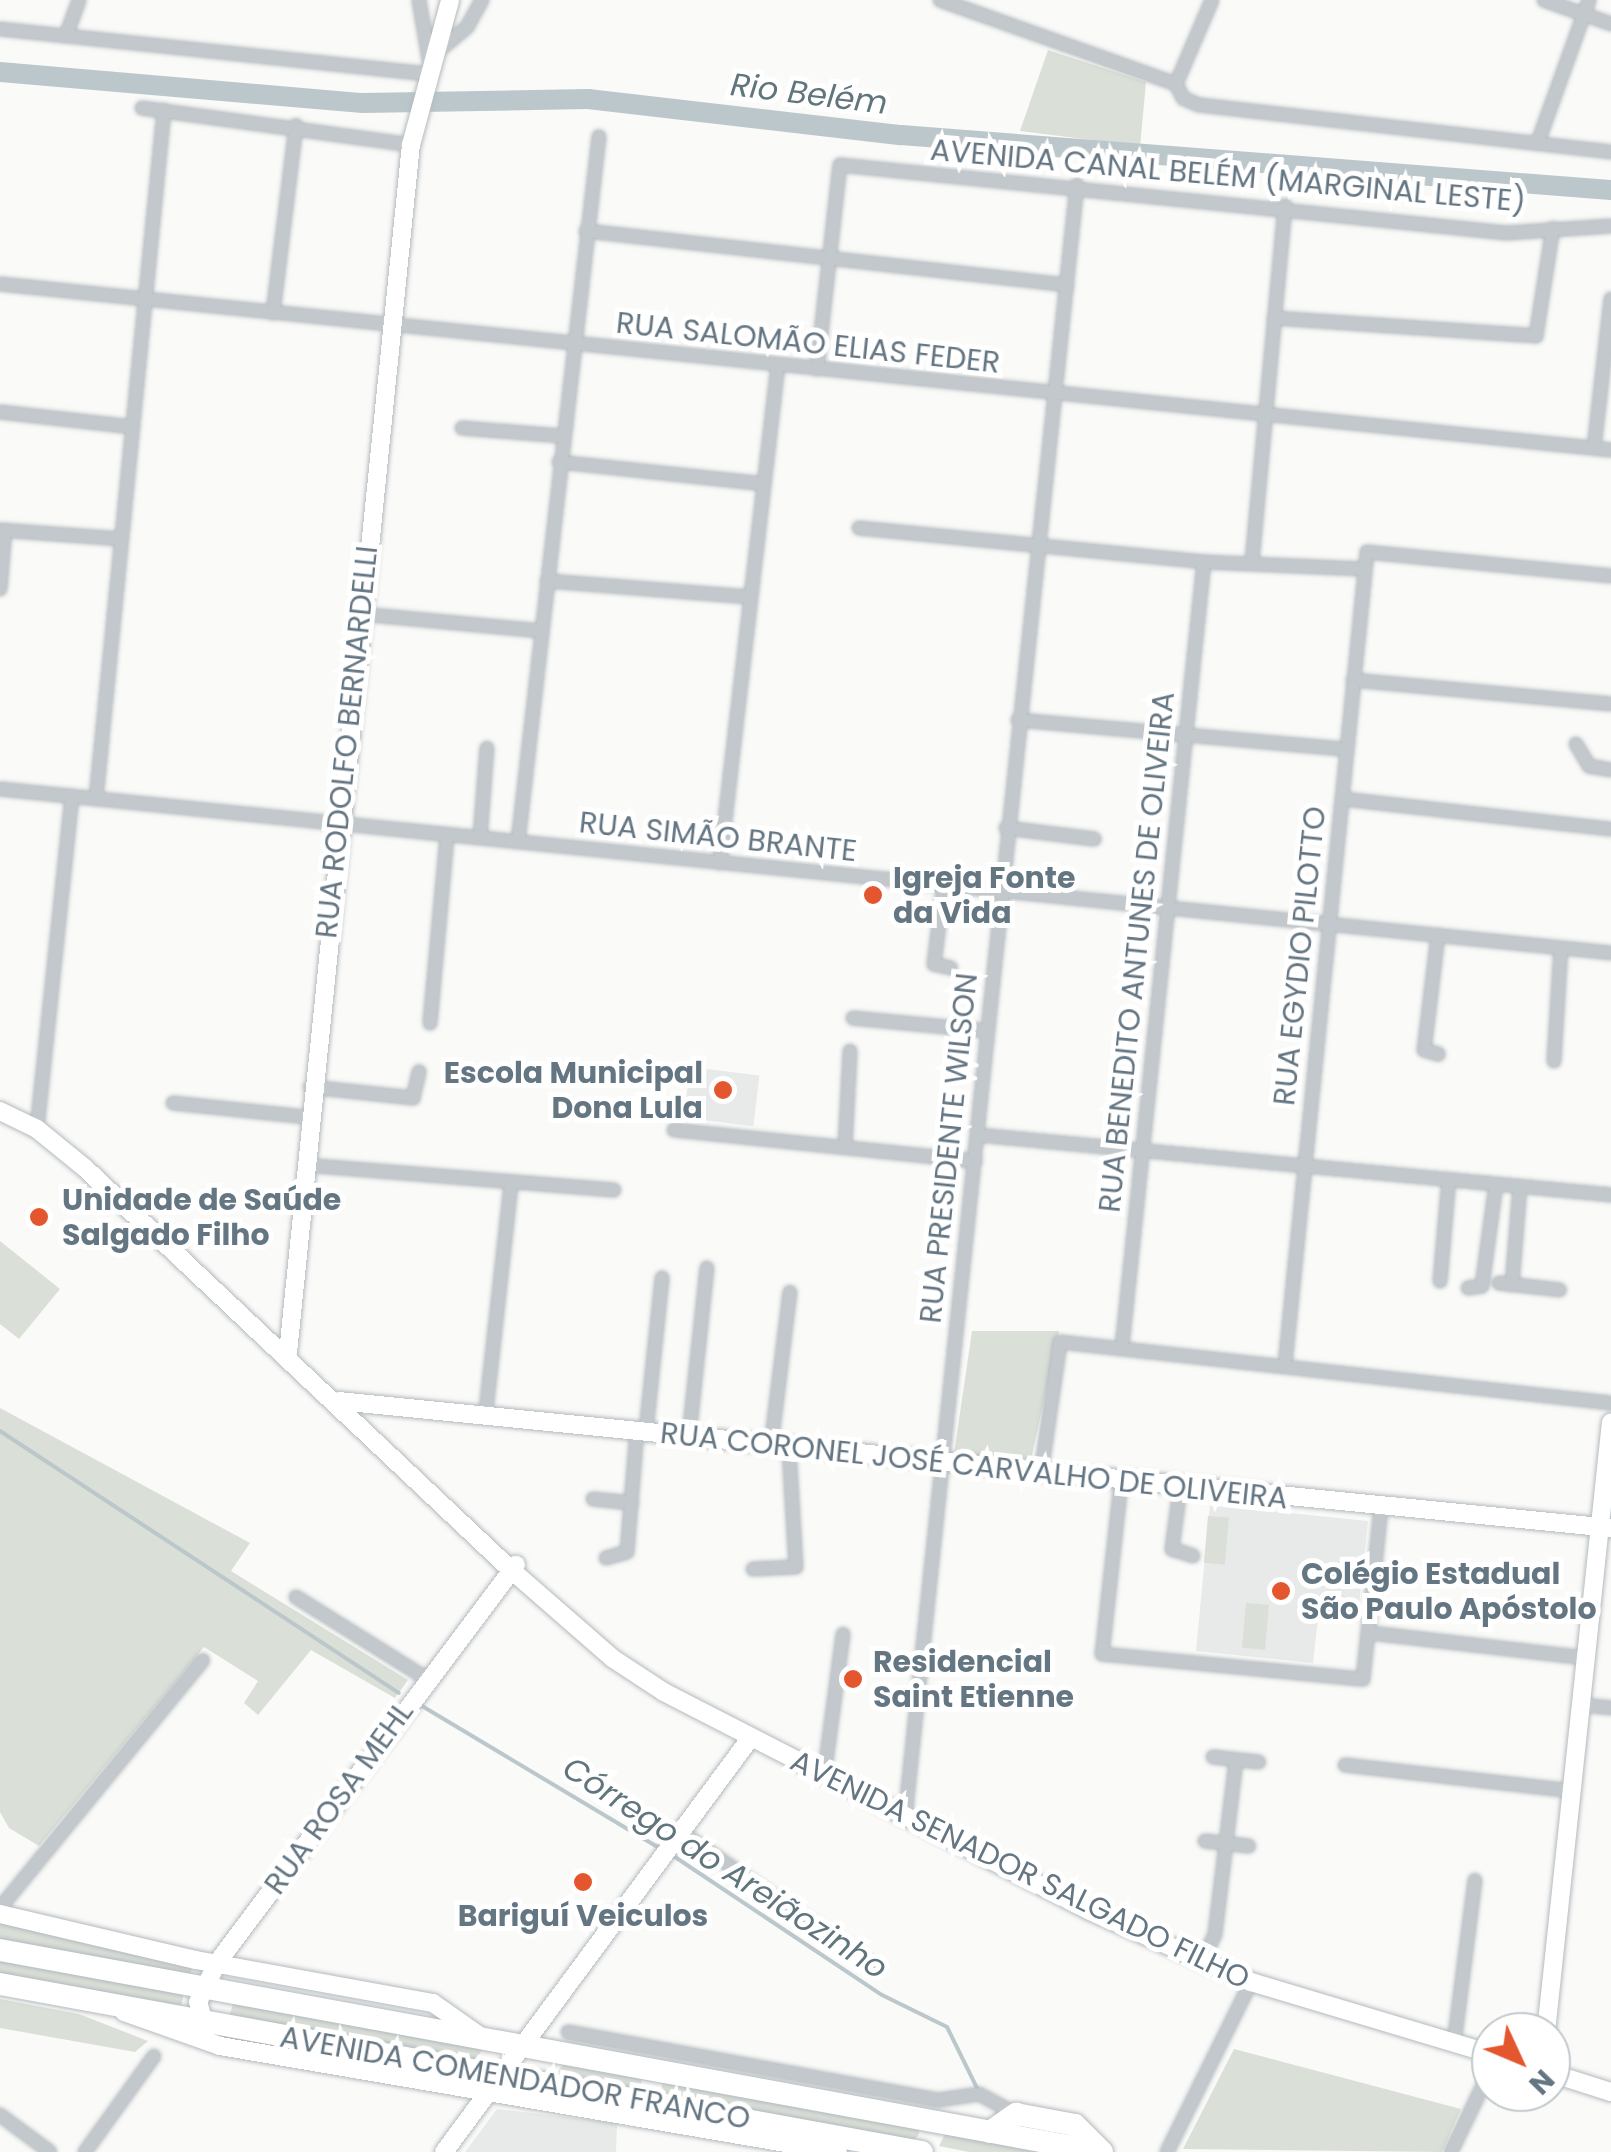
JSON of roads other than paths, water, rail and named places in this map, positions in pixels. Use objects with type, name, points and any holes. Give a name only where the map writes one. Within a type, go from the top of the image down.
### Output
[{"type":"highway","name":"AVENIDA COMENDADOR FRANCO","points":[[0,1950],[1101,2152]]},
{"type":"highway","name":"AVENIDA COMENDADOR FRANCO","points":[[0,1984],[922,2152]]},
{"type":"highway","points":[[652,2102],[649,2082],[665,2072]]},
{"type":"highway","points":[[990,2132],[1016,2114],[1075,2125],[1101,2152]]},
{"type":"highway","points":[[922,2152],[937,2136],[930,2121]]},
{"type":"street","points":[[66,36],[79,0]]},
{"type":"street","points":[[419,0],[426,73]]},
{"type":"street","name":"RUA RODOLFO BERNARDELLI","points":[[288,1353],[310,1087],[413,138],[426,73],[450,0]]},
{"type":"street","points":[[426,73],[468,27],[482,0]]},
{"type":"street","points":[[940,0],[1176,84],[1184,98],[1199,105],[1611,152]]},
{"type":"street","points":[[1176,84],[1212,0]]},
{"type":"street","points":[[1544,0],[1611,24]]},
{"type":"street","points":[[1538,142],[1589,0]]},
{"type":"street","points":[[0,30],[426,73]]},
{"type":"street","points":[[142,108],[413,138]]},
{"type":"street","points":[[96,799],[164,110]]},
{"type":"street","points":[[272,313],[296,125]]},
{"type":"street","points":[[518,842],[572,343],[600,137]]},
{"type":"street","name":"AVENIDA CANAL BELÉM (MARGINAL LESTE)","points":[[826,256],[840,165],[1284,206],[1508,232],[1611,226]]},
{"type":"street","name":"RUA PRESIDENTE WILSON","points":[[906,1818],[976,1160],[999,890],[1077,186]]},
{"type":"street","points":[[1252,562],[1284,206]]},
{"type":"street","points":[[1274,318],[1536,336],[1553,228]]},
{"type":"street","points":[[586,232],[1066,286]]},
{"type":"street","points":[[817,369],[826,256]]},
{"type":"street","name":"RUA SALOMÃO ELIAS FEDER","points":[[0,284],[1611,450]]},
{"type":"street","points":[[1594,448],[1611,299]]},
{"type":"street","points":[[720,863],[778,365]]},
{"type":"street","points":[[0,412],[133,428]]},
{"type":"street","points":[[462,428],[562,436]]},
{"type":"street","points":[[560,462],[764,484]]},
{"type":"street","points":[[859,528],[1204,562],[1365,569]]},
{"type":"street","points":[[0,589],[2,530],[122,539]]},
{"type":"street","name":"RUA EGYDIO PILOTTO","points":[[1285,1365],[1302,1164],[1331,923],[1367,552],[1611,576]]},
{"type":"street","name":"RUA BENEDITO ANTUNES DE OLIVEIRA","points":[[1122,1347],[1204,562]]},
{"type":"street","points":[[546,581],[750,597]]},
{"type":"street","points":[[361,614],[541,631]]},
{"type":"street","points":[[1353,680],[1611,704]]},
{"type":"street","points":[[1018,720],[1346,749]]},
{"type":"street","points":[[1576,744],[1588,766],[1611,770]]},
{"type":"street","points":[[480,838],[487,748]]},
{"type":"street","name":"RUA SIMÃO BRANTE","points":[[0,789],[1611,953]]},
{"type":"street","points":[[36,1129],[72,796]]},
{"type":"street","points":[[1343,800],[1611,829]]},
{"type":"street","points":[[1006,828],[1094,838]]},
{"type":"street","points":[[430,1023],[447,834]]},
{"type":"street","points":[[944,885],[934,964],[951,968]]},
{"type":"street","points":[[1438,935],[1424,1050],[1438,1054]]},
{"type":"street","points":[[1554,1061],[1561,948]]},
{"type":"street","points":[[853,1018],[987,1031]]},
{"type":"street","points":[[845,1147],[850,1051]]},
{"type":"street","points":[[310,1087],[413,1098],[420,1072]]},
{"type":"street","points":[[173,1104],[308,1118]]},
{"type":"street","name":"AVENIDA SENADOR SALGADO FILHO","points":[[0,1111],[36,1129],[625,1662],[749,1740],[1202,1961],[1251,1982],[1471,2049]]},
{"type":"street","points":[[674,1130],[976,1160]]},
{"type":"street","points":[[978,1135],[1611,1196]]},
{"type":"street","points":[[304,1165],[614,1190]]},
{"type":"street","points":[[1440,1282],[1449,1179]]},
{"type":"street","points":[[486,1411],[510,1184]]},
{"type":"street","points":[[1468,1288],[1482,1286],[1496,1184]]},
{"type":"street","points":[[1520,1186],[1506,1284],[1560,1290]]},
{"type":"street","points":[[689,1436],[707,1268]]},
{"type":"street","points":[[606,1558],[626,1556],[662,1278]]},
{"type":"street","points":[[753,1569],[796,1566],[780,1447],[790,1292]]},
{"type":"street","points":[[1041,1473],[1060,1342],[1611,1402]]},
{"type":"street","name":"RUA CORONEL JOSÉ CARVALHO DE OLIVEIRA","points":[[338,1401],[486,1411],[780,1447],[1381,1509],[1606,1528]]},
{"type":"street","points":[[1548,2012],[1587,1658],[1606,1528],[1611,1422]]},
{"type":"street","points":[[1121,1482],[1102,1654],[1363,1678],[1381,1509]]},
{"type":"street","points":[[1180,1488],[1172,1549],[1193,1556]]},
{"type":"street","points":[[593,1499],[632,1503]]},
{"type":"street","name":"RUA ROSA MEHL","points":[[200,2020],[202,1987],[217,1963],[515,1566]]},
{"type":"street","points":[[296,1596],[427,1679]]},
{"type":"street","points":[[1370,1633],[1587,1658]]},
{"type":"street","points":[[824,1777],[842,1634]]},
{"type":"street","points":[[0,1911],[203,1660]]},
{"type":"street","points":[[1583,1706],[1611,1708]]},
{"type":"street","points":[[444,2152],[749,1740]]},
{"type":"street","points":[[1213,1758],[1259,1762]]},
{"type":"street","points":[[1202,1961],[1215,1934],[1236,1760]]},
{"type":"street","points":[[1346,1765],[1573,1791]]},
{"type":"street","points":[[1205,1841],[1249,1846]]},
{"type":"street","points":[[671,1845],[875,1967]]},
{"type":"street","points":[[1454,2044],[1475,1880]]},
{"type":"street","name":"AVENIDA COMENDADOR FRANCO","points":[[0,1911],[217,1963],[433,2004],[484,2038]]},
{"type":"street","points":[[1167,2152],[1251,1982]]},
{"type":"street","name":"AVENIDA COMENDADOR FRANCO","points":[[108,2004],[220,2046],[486,2096],[838,2152]]},
{"type":"street","points":[[200,2020],[220,2046]]},
{"type":"street","name":"AVENIDA COMENDADOR FRANCO","points":[[568,2032],[939,2100],[979,2094],[1016,2114]]},
{"type":"street","points":[[85,2152],[154,2056]]},
{"type":"street","points":[[1571,2079],[1611,2092]]},
{"type":"street","points":[[1451,2152],[1471,2110]]},
{"type":"street","points":[[0,2115],[50,2152]]},
{"type":"waterway","name":"Rio Belém","points":[[0,72],[363,103],[588,99],[901,135],[1611,190]]},
{"type":"waterway","name":"Córrego do Areiãozinho","points":[[0,1431],[399,1693]]},
{"type":"waterway","name":"Córrego do Areiãozinho","points":[[422,1706],[659,1848]]},
{"type":"waterway","name":"Córrego do Areiãozinho","points":[[672,1855],[882,1995],[947,2027],[978,2090]]},
{"type":"place","name":"Igreja Fonte da Vida","points":[[873,895]]},
{"type":"place","name":"Escola Municipal Dona Lula","points":[[723,1090]]},
{"type":"place","name":"Unidade de Saúde Salgado Filho","points":[[39,1217]]},
{"type":"place","name":"Colégio Estadual São Paulo Apóstolo","points":[[1281,1591]]},
{"type":"place","name":"Residencial Saint Etienne","points":[[853,1679]]},
{"type":"place","name":"Bariguí Veiculos","points":[[583,1882]]}]
